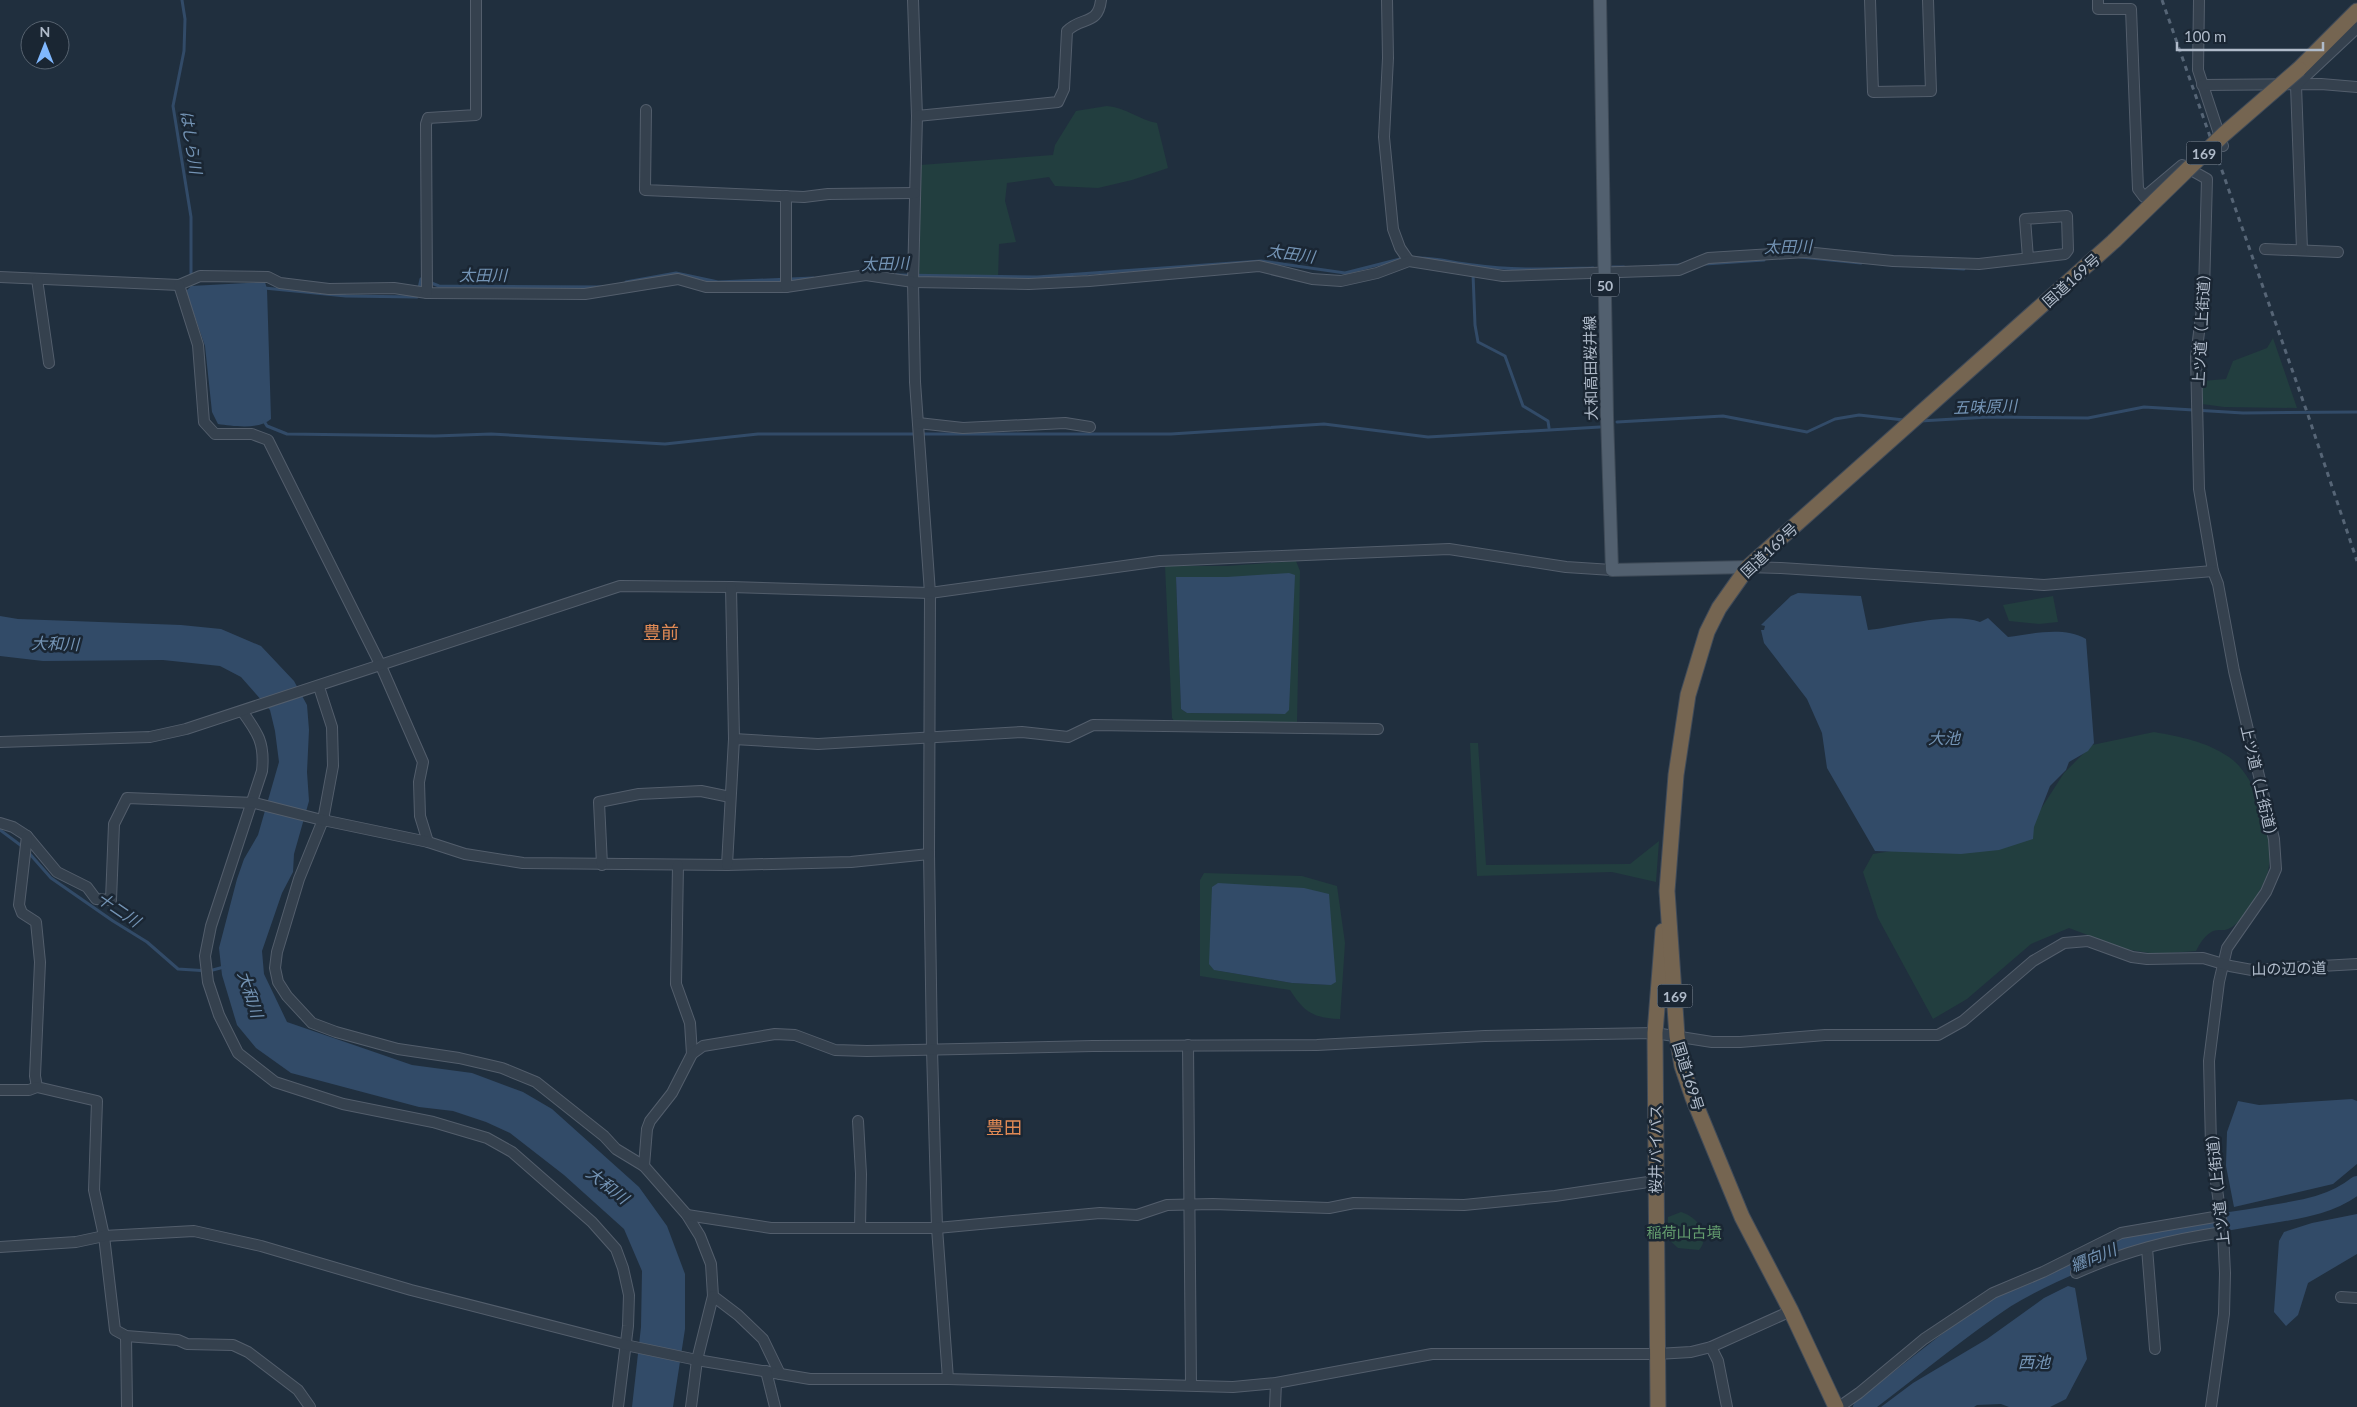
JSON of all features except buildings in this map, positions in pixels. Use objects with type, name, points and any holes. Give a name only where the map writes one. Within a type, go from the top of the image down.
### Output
[{"type":"highway","name":"国道169号","points":[[1838,1407],[1742,1217],[1693,1098],[1682,1066],[1677,1036],[1667,891],[1676,775],[1688,695],[1694,668],[1707,632],[1719,608],[1748,568],[2114,241],[2224,134],[2299,69],[2357,11]]},
{"type":"highway","name":"桜井バイパス","points":[[1658,1407],[1655,1033],[1667,891]]},
{"type":"main road","name":"大和高田桜井線","points":[[1600,0],[1612,570]]},
{"type":"main road","points":[[1612,570],[1748,568]]},
{"type":"street","points":[[427,293],[426,124],[428,118],[476,115],[476,0]]},
{"type":"street","points":[[913,0],[917,116],[913,282],[918,423],[930,593],[929,854],[932,1049],[937,1228],[948,1379]]},
{"type":"street","points":[[917,116],[1058,102],[1064,89],[1067,31],[1072,26],[1095,18],[1100,10],[1101,0]]},
{"type":"street","points":[[1387,0],[1388,58],[1384,137],[1393,229],[1400,248],[1409,261]]},
{"type":"street","points":[[1870,0],[1873,92],[1931,91],[1928,0]]},
{"type":"street","name":"上ツ道（上街道）","points":[[2098,0],[2098,9],[2131,9],[2138,189],[2144,197],[2182,165],[2207,179],[2204,291],[2196,356],[2199,489],[2213,571],[2218,584],[2234,671],[2274,839],[2276,869],[2266,892],[2235,934],[2222,964],[2209,1069],[2211,1146],[2222,1231],[2224,1314],[2211,1407]]},
{"type":"street","points":[[2199,0],[2198,70],[2223,146]]},
{"type":"street","points":[[2302,250],[2296,84],[2357,28]]},
{"type":"street","points":[[2202,85],[2321,84],[2357,88]]},
{"type":"street","points":[[646,110],[645,190],[786,196],[915,193]]},
{"type":"street","points":[[786,196],[786,287]]},
{"type":"street","points":[[0,277],[179,285],[200,276],[268,277],[280,283],[329,289],[394,288],[427,293],[585,294],[678,279],[706,287],[786,287],[866,275],[913,282],[1038,284],[1259,266],[1312,279],[1341,280],[1377,273],[1409,261],[1503,276],[1679,270],[1708,258],[1805,252],[1893,260],[1979,264],[2065,254],[2068,250],[2067,216],[2025,219],[2028,258]]},
{"type":"street","points":[[2265,249],[2338,252]]},
{"type":"street","points":[[37,279],[50,363]]},
{"type":"street","points":[[179,285],[198,345],[204,422],[214,434],[252,434],[268,440],[381,666],[423,762],[419,782],[420,816],[428,842]]},
{"type":"street","points":[[918,423],[963,428],[1065,424],[1090,427]]},
{"type":"street","points":[[1780,539],[1773,560],[1780,568]]},
{"type":"street","points":[[0,742],[150,736],[186,729],[316,688],[620,586],[731,587],[930,593],[1160,561],[1448,549],[1566,568],[1612,570]]},
{"type":"street","points":[[1748,568],[1780,568],[2044,585],[2213,571]]},
{"type":"street","points":[[727,865],[734,739],[731,587]]},
{"type":"street","points":[[316,688],[332,727],[333,766],[320,820],[277,952],[275,968],[278,982],[297,1009],[312,1023],[336,1032],[398,1049],[459,1058],[502,1068],[536,1082],[604,1136],[616,1149],[644,1166],[687,1215],[700,1236],[711,1264],[713,1296],[694,1360],[691,1407]]},
{"type":"street","points":[[245,710],[259,735],[264,754],[262,772],[211,926],[205,956],[208,982],[219,1015],[238,1053],[275,1082],[343,1104],[442,1125],[487,1138],[512,1152],[592,1222],[616,1249],[623,1268],[629,1295],[628,1346],[618,1407]]},
{"type":"street","points":[[734,739],[818,744],[1022,732],[1068,737],[1092,725],[1378,729]]},
{"type":"street","points":[[602,865],[599,802],[639,794],[701,791],[730,797]]},
{"type":"street","points":[[0,823],[13,827],[26,836],[57,872],[87,887],[96,899],[110,900],[114,824],[127,798],[253,803],[320,820],[428,842],[465,854],[513,861],[678,866],[852,862],[929,854]]},
{"type":"street","points":[[26,836],[19,905],[22,912],[36,922],[40,962],[35,1076],[37,1087]]},
{"type":"street","points":[[644,1166],[647,1129],[650,1121],[672,1093],[692,1054],[690,1023],[676,984],[678,866]]},
{"type":"street","name":"山の辺の道","points":[[692,1054],[703,1046],[775,1034],[795,1036],[835,1050],[1317,1045],[1485,1036],[1655,1033],[1712,1042],[1740,1042],[1825,1035],[1938,1034],[1963,1021],[2033,961],[2064,943],[2088,941],[2132,957],[2147,960],[2190,956],[2252,970],[2357,964]]},
{"type":"street","points":[[1188,1045],[1191,1386]]},
{"type":"street","points":[[0,1090],[29,1090],[37,1087],[97,1101],[94,1190],[104,1236],[115,1330],[126,1336],[178,1340],[187,1344],[233,1345],[248,1352],[298,1390],[310,1407]]},
{"type":"street","points":[[858,1121],[861,1174],[860,1228]]},
{"type":"street","points":[[687,1215],[771,1228],[937,1228],[1017,1222],[1047,1216],[1100,1213],[1137,1215],[1167,1205],[1329,1208],[1354,1203],[1464,1205],[1555,1196],[1655,1181]]},
{"type":"street","points":[[1838,1407],[1924,1339],[1993,1293],[2043,1272],[2121,1233],[2220,1217]]},
{"type":"street","points":[[0,1247],[76,1242],[104,1236],[194,1231],[261,1246],[411,1290],[628,1346],[694,1360],[810,1379],[948,1379],[1233,1387],[1276,1384],[1432,1354],[1657,1354],[1690,1352],[1712,1348],[1791,1311]]},
{"type":"street","points":[[2076,1273],[2112,1257],[2147,1248],[2154,1244],[2222,1231]]},
{"type":"street","points":[[2147,1248],[2155,1349]]},
{"type":"street","points":[[713,1296],[738,1315],[763,1339],[780,1374]]},
{"type":"street","points":[[2340,1297],[2357,1298]]},
{"type":"street","points":[[126,1336],[127,1407]]},
{"type":"street","points":[[1712,1348],[1718,1361],[1727,1407]]},
{"type":"street","points":[[766,1372],[775,1407]]},
{"type":"street","points":[[1275,1407],[1276,1384]]},
{"type":"green space","points":[[1107,106],[1157,123],[1168,168],[1132,180],[1098,188],[1055,186],[1049,177],[1007,183],[1005,201],[1016,242],[999,244],[998,281],[919,279],[920,165],[1053,155],[1055,145],[1076,111]]},
{"type":"green space","points":[[2273,338],[2297,408],[2224,407],[2202,404],[2202,381],[2226,379],[2233,361],[2267,348]]},
{"type":"green space","points":[[1296,561],[1300,571],[1297,723],[1176,724],[1172,718],[1165,566],[1227,566]],"holes":[[[1176,577],[1227,577],[1285,714],[1187,713],[1181,709]]]},
{"type":"green space","points":[[2053,596],[2058,622],[2039,624],[2009,621],[2003,605]]},
{"type":"green space","points":[[2154,732],[2193,740],[2229,757],[2248,778],[2256,793],[2267,825],[2270,857],[2264,882],[2242,917],[2228,929],[2215,930],[2210,933],[2196,951],[2155,954],[2125,949],[2069,928],[2031,944],[1967,999],[1933,1019],[1878,918],[1863,872],[1873,854],[1903,849],[2019,843],[2064,773],[2092,745]]},
{"type":"green space","points":[[1470,743],[1478,743],[1486,865],[1630,864],[1659,841],[1656,882],[1612,872],[1477,876]]},
{"type":"green space","points":[[1204,873],[1302,876],[1337,886],[1345,943],[1340,1019],[1323,1017],[1310,1012],[1300,1004],[1290,990],[1200,976],[1200,880]],"holes":[[[1214,970],[1331,985],[1292,983]]]},
{"type":"green space","name":"稲荷山古墳","points":[[1681,1212],[1697,1222],[1703,1232],[1703,1244],[1699,1250],[1678,1248],[1667,1238],[1668,1217]]},
{"type":"water","points":[[265,282],[267,289],[271,419],[260,425],[253,426],[218,424],[212,412],[205,346],[186,291],[191,286]]},
{"type":"water","points":[[1289,573],[1295,575],[1289,710],[1285,714],[1187,713],[1181,709],[1176,577],[1227,577]]},
{"type":"water","name":"大池","points":[[1798,593],[1861,596],[1868,630],[1940,619],[1955,618],[1980,622],[1988,618],[2008,637],[2058,632],[2077,635],[2086,639],[2094,743],[2088,751],[2069,762],[2066,770],[2050,786],[2034,827],[2033,839],[1999,850],[1961,854],[1875,851],[1827,768],[1822,733],[1807,699],[1764,643],[1761,630],[1764,630],[1765,626],[1761,625],[1791,596]]},
{"type":"water","name":"大和川","points":[[0,616],[18,619],[181,625],[221,629],[261,646],[294,681],[307,705],[309,801],[294,854],[293,872],[282,893],[262,951],[264,974],[287,1022],[412,1065],[472,1073],[523,1092],[552,1109],[639,1187],[667,1226],[685,1274],[685,1329],[673,1407],[632,1407],[641,1327],[642,1271],[624,1229],[564,1175],[510,1133],[486,1122],[453,1111],[419,1107],[291,1073],[256,1048],[237,1025],[222,975],[219,948],[237,879],[244,859],[258,835],[279,762],[270,710],[241,677],[220,666],[163,660],[43,661],[0,656]]},
{"type":"water","points":[[1218,883],[1304,888],[1329,894],[1336,982],[1331,985],[1292,983],[1214,970],[1209,964],[1212,887]]},
{"type":"water","points":[[2352,1099],[2357,1101],[2357,1164],[2333,1184],[2234,1207],[2226,1166],[2227,1132],[2238,1101],[2259,1105]]},
{"type":"water","points":[[2357,1214],[2357,1254],[2308,1283],[2298,1315],[2286,1326],[2274,1312],[2279,1241],[2284,1232],[2312,1223]]},
{"type":"water","name":"西池","points":[[2068,1286],[2075,1288],[2087,1359],[2066,1399],[2050,1407],[2009,1407],[2001,1404],[1977,1405],[1974,1407],[1881,1407],[1913,1383],[1987,1339],[2044,1298]]},
{"type":"waterway","name":"はしら川","points":[[182,0],[185,19],[184,51],[173,106],[191,217],[191,276]]},
{"type":"waterway","name":"太田川","points":[[1800,257],[1861,263]]},
{"type":"waterway","name":"太田川","points":[[896,275],[1037,277],[1261,261],[1345,273],[1404,258]]},
{"type":"waterway","name":"太田川","points":[[1415,258],[1430,258],[1503,268],[1593,268]]},
{"type":"waterway","name":"太田川","points":[[1705,264],[1764,260]]},
{"type":"waterway","name":"太田川","points":[[1660,266],[1681,265]]},
{"type":"waterway","name":"太田川","points":[[1612,267],[1624,267]]},
{"type":"waterway","name":"太田川","points":[[1932,267],[1964,269]]},
{"type":"waterway","name":"太田川","points":[[626,282],[676,273],[718,282],[813,278]]},
{"type":"waterway","name":"五味原川","points":[[1473,274],[1475,325],[1478,342],[1505,356],[1523,406],[1548,421],[1549,428]]},
{"type":"waterway","name":"太田川","points":[[264,288],[346,296],[417,297],[421,279],[439,286],[603,287]]},
{"type":"waterway","name":"五味原川","points":[[1920,421],[1989,417],[2088,418],[2144,407],[2243,413],[2357,412]]},
{"type":"waterway","name":"五味原川","points":[[1617,422],[1723,416],[1807,432],[1835,419],[1859,415],[1904,420]]},
{"type":"waterway","points":[[264,421],[267,426],[287,434],[435,436],[491,434],[665,444],[758,434],[1171,434],[1324,424],[1428,437],[1600,427]]},
{"type":"waterway","name":"十二川","points":[[0,830],[23,847]]},
{"type":"waterway","name":"十二川","points":[[29,853],[51,878],[147,942],[178,969],[209,971],[224,967]]},
{"type":"waterway","name":"纒向川","points":[[1862,1407],[1988,1311],[2035,1282],[2064,1268],[2124,1244],[2158,1234],[2287,1212],[2324,1203],[2357,1185]]},
{"type":"railway","points":[[2162,0],[2308,415],[2357,561]]},
{"type":"district","name":"豊前","points":[[661,632]]},
{"type":"district","name":"豊田","points":[[1004,1127]]}]
